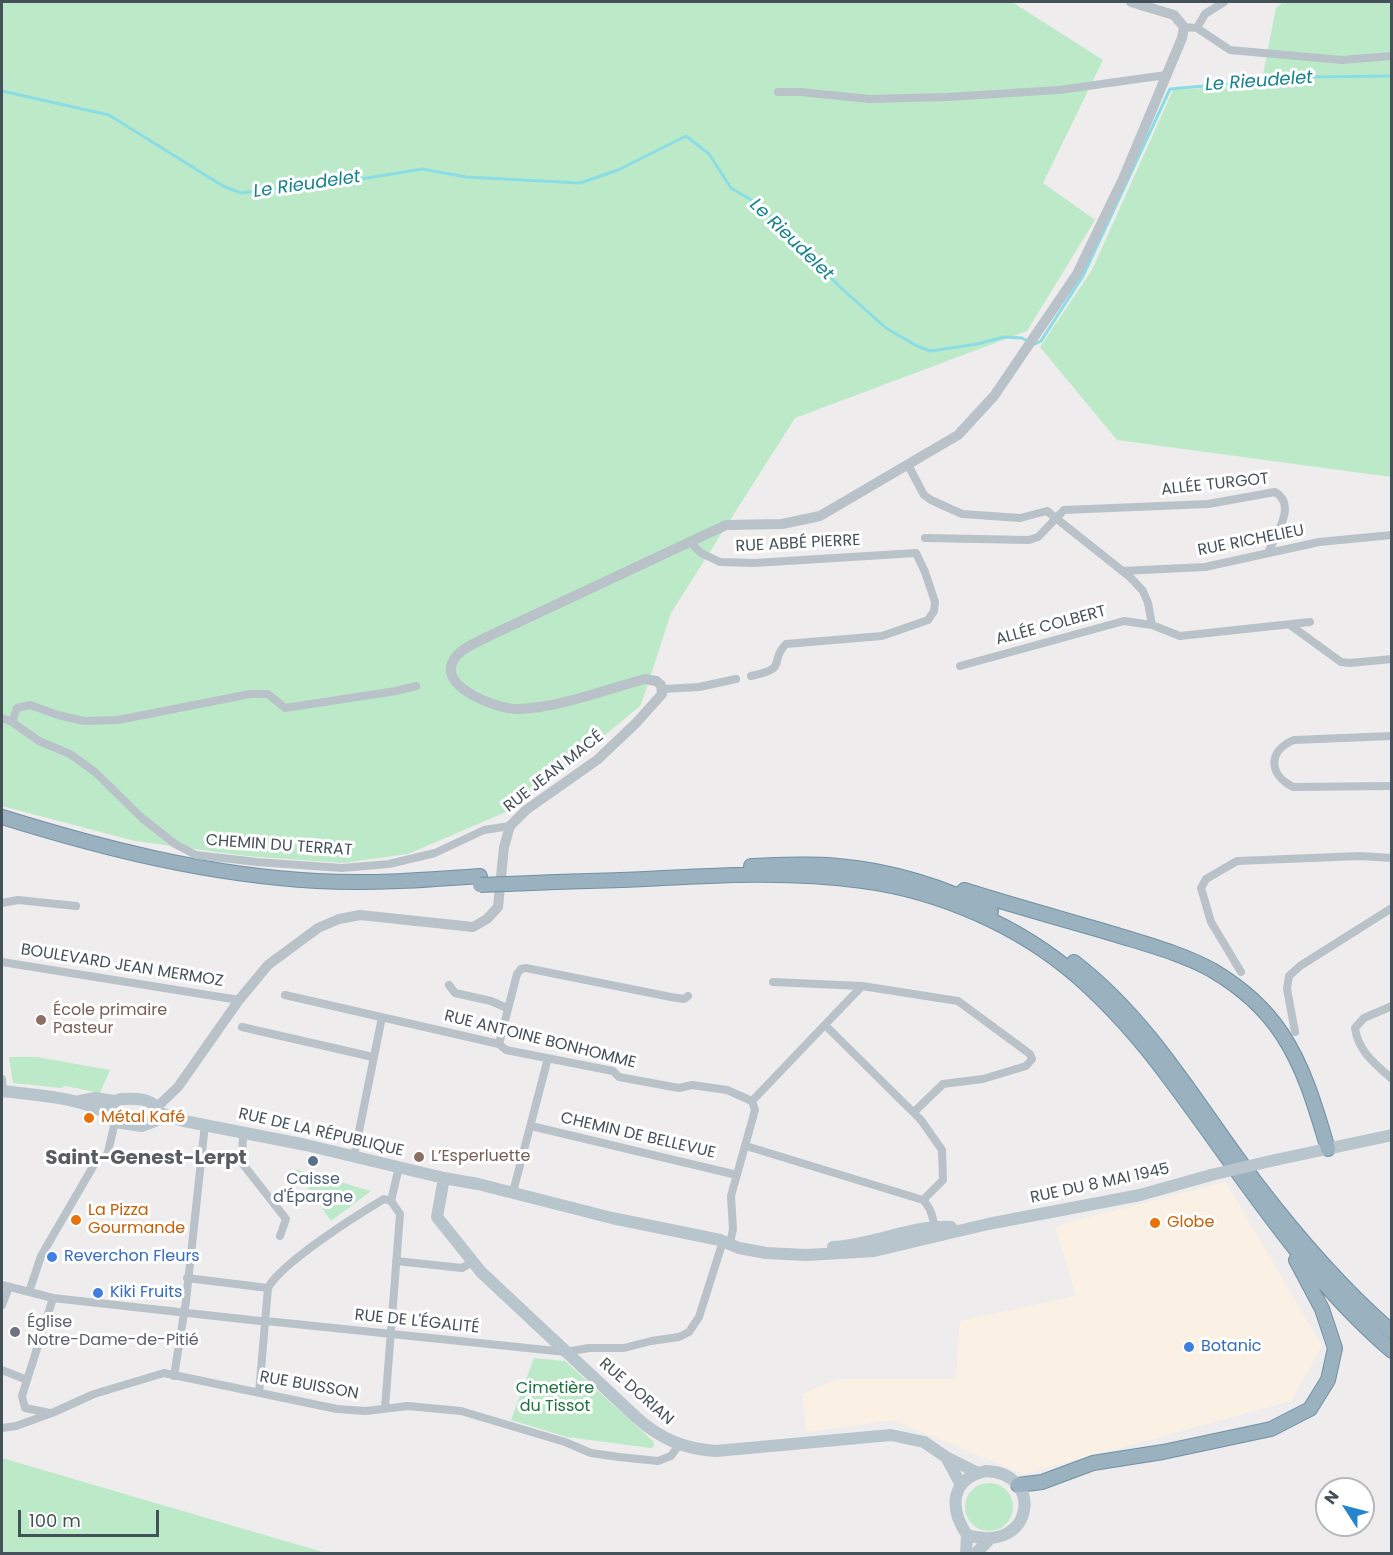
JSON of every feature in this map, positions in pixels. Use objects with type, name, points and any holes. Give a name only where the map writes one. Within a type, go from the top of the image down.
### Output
[{"type":"highway","points":[[2,817],[132,854],[205,869],[261,877],[357,882],[777,875],[864,881],[939,899],[980,915],[1014,933],[1078,976],[1127,1025],[1167,1075],[1282,1235],[1349,1311],[1392,1351]]},
{"type":"highway","points":[[2,827],[80,850],[216,880],[343,891],[480,881]]},
{"type":"highway","points":[[533,879],[779,865],[838,866],[933,881],[1180,956],[1211,969],[1241,990],[1263,1010],[1282,1033],[1307,1082],[1328,1149]]},
{"type":"highway","points":[[898,876],[946,891],[983,906],[1027,930],[1077,965],[1112,995],[1142,1026],[1174,1066],[1259,1187],[1324,1267],[1392,1332]]},
{"type":"highway","points":[[1018,1485],[1042,1482],[1094,1463],[1163,1452],[1271,1429],[1310,1409],[1328,1380],[1335,1348],[1322,1309],[1282,1235]]},
{"type":"main road","points":[[2,1087],[78,1102],[99,1108],[112,1118],[142,1126],[154,1110],[120,1099],[114,1101],[95,1098],[78,1102]]},
{"type":"main road","points":[[112,1118],[110,1106],[114,1101]]},
{"type":"main road","name":"RUE DE LA RÉPUBLIQUE","points":[[154,1110],[184,1121],[354,1156],[513,1192],[612,1218],[727,1242]]},
{"type":"main road","name":"RUE DU 8 MAI 1945","points":[[727,1242],[739,1248],[766,1253],[841,1254],[874,1251],[934,1231],[965,1229],[1140,1195],[1211,1175],[1392,1135]]},
{"type":"main road","name":"RUE DORIAN","points":[[444,1178],[437,1216],[472,1262],[650,1429],[679,1445],[716,1451],[891,1435],[924,1442],[946,1457],[978,1473]]},
{"type":"main road","name":"RUE DORIAN","points":[[946,1457],[962,1485]]},
{"type":"main road","points":[[966,1554],[967,1535],[955,1512],[956,1498],[962,1485],[978,1473],[995,1472],[1004,1474],[1018,1485],[1022,1492],[1024,1507],[1019,1525],[1004,1538],[988,1541],[967,1535]]},
{"type":"main road","points":[[975,1554],[988,1541]]},
{"type":"street","points":[[1131,2],[1174,15],[1184,27],[1197,28],[1230,50],[1342,60],[1392,56]]},
{"type":"street","points":[[1197,28],[1206,14],[1224,2]]},
{"type":"street","points":[[736,679],[699,687],[663,689],[656,681],[645,680],[546,706],[516,709],[495,704],[465,691],[454,681],[451,673],[452,662],[460,652],[487,637],[689,541],[726,525],[782,524],[820,516],[958,435],[993,396],[1077,274],[1123,179],[1182,38],[1184,27]]},
{"type":"street","points":[[778,92],[869,99],[947,97],[1059,90],[1166,75]]},
{"type":"street","points":[[908,465],[924,495],[962,514],[1020,518],[1047,512],[1055,517],[1143,591],[1152,625]]},
{"type":"street","name":"ALLÉE TURGOT","points":[[1055,517],[1064,510],[1208,504],[1275,492],[1283,498],[1286,507],[1268,553]]},
{"type":"street","points":[[925,538],[1029,540],[1038,537],[1055,517]]},
{"type":"street","name":"RUE RICHELIEU","points":[[1122,571],[1205,567],[1319,542],[1392,536]]},
{"type":"street","name":"RUE ABBÉ PIERRE","points":[[689,541],[701,553],[720,562],[754,563],[916,553],[925,572],[935,602],[934,611],[928,620],[882,636],[786,644],[781,649],[777,665],[772,670],[751,676]]},
{"type":"street","name":"ALLÉE COLBERT","points":[[960,666],[1124,621],[1152,625],[1180,636],[1310,622]]},
{"type":"street","points":[[1290,624],[1341,662],[1392,659]]},
{"type":"street","points":[[12,722],[17,708],[30,705],[84,721],[118,720],[250,694],[268,694],[285,708],[396,692],[416,686]]},
{"type":"street","name":"RUE JEAN MACÉ","points":[[154,1110],[178,1087],[239,1000],[268,965],[318,928],[339,919],[360,915],[473,927],[487,920],[498,907],[504,847],[510,826],[526,810],[597,760],[659,699],[663,689]]},
{"type":"street","name":"CHEMIN DU TERRAT","points":[[2,718],[12,722],[39,741],[69,754],[95,772],[166,838],[196,855],[342,868],[389,864],[435,853],[484,830],[510,826]]},
{"type":"street","points":[[1392,736],[1294,740],[1280,748],[1274,762],[1277,775],[1293,787],[1392,786]]},
{"type":"street","points":[[1241,972],[1211,922],[1201,888],[1206,879],[1237,861],[1360,856],[1392,858]]},
{"type":"street","points":[[2,903],[18,900],[76,906]]},
{"type":"street","points":[[1295,1032],[1287,989],[1289,976],[1300,966],[1392,908]]},
{"type":"street","name":"BOULEVARD JEAN MERMOZ","points":[[2,962],[239,1000]]},
{"type":"street","points":[[499,1044],[507,1008],[517,974],[521,969],[526,968],[671,997],[684,999],[688,996]]},
{"type":"street","points":[[773,982],[862,986],[958,1001],[1030,1054],[1032,1059],[1026,1066],[983,1078],[943,1084],[914,1112]]},
{"type":"street","points":[[449,985],[455,993],[491,1001],[507,1008]]},
{"type":"street","points":[[727,1242],[733,1229],[732,1196],[755,1110],[752,1101],[862,986]]},
{"type":"street","name":"RUE ANTOINE BONHOMME","points":[[285,995],[499,1044],[506,1050],[613,1071],[619,1077],[669,1087],[679,1088],[692,1085],[727,1090],[752,1101]]},
{"type":"street","points":[[1392,1006],[1364,1018],[1355,1028],[1357,1041],[1372,1062],[1392,1079]]},
{"type":"street","points":[[354,1156],[382,1017]]},
{"type":"street","points":[[826,1026],[914,1112],[942,1150],[943,1180],[924,1200]]},
{"type":"street","points":[[242,1027],[373,1057]]},
{"type":"street","points":[[513,1192],[548,1058]]},
{"type":"street","points":[[29,1292],[41,1256],[98,1158],[107,1156],[112,1118]]},
{"type":"street","points":[[174,1376],[184,1312],[205,1124]]},
{"type":"street","name":"CHEMIN DE BELLEVUE","points":[[531,1126],[737,1175]]},
{"type":"street","points":[[243,1132],[242,1163],[286,1219],[280,1236]]},
{"type":"street","points":[[746,1146],[924,1200],[928,1205],[934,1231]]},
{"type":"street","points":[[259,1393],[263,1321],[268,1288],[273,1278],[360,1214],[388,1200],[399,1167]]},
{"type":"street","points":[[386,1408],[400,1214],[388,1200]]},
{"type":"street","name":"RUE DE L'ÉGALITÉ","points":[[5,1286],[53,1298],[566,1352],[589,1348],[624,1347],[679,1337],[689,1332],[699,1317],[727,1242]]},
{"type":"street","points":[[396,1261],[462,1268],[472,1262]]},
{"type":"street","points":[[187,1278],[268,1288]]},
{"type":"street","points":[[2,1305],[5,1286]]},
{"type":"street","points":[[52,1413],[25,1408],[22,1396],[53,1298]]},
{"type":"street","points":[[2,1370],[27,1380]]},
{"type":"street","name":"RUE BUISSON","points":[[2,1428],[16,1426],[52,1413],[94,1394],[164,1373],[337,1409],[366,1411],[408,1406],[461,1411],[582,1448],[591,1453],[658,1461],[671,1456],[679,1445]]},
{"type":"shaded area","points":[[1226,1182],[1322,1346],[1291,1401],[1024,1474],[893,1420],[807,1432],[802,1394],[839,1379],[956,1379],[960,1321],[1076,1296],[1055,1226]]},
{"type":"green space","points":[[2,2],[1012,2],[1103,60],[1043,183],[1095,220],[1027,331],[795,418],[671,613],[641,705],[520,806],[408,854],[343,863],[246,856],[135,841],[2,806]]},
{"type":"green space","points":[[1283,2],[1391,2],[1391,477],[1117,440],[1040,347],[1092,270],[1173,90],[1261,85],[1276,8]]},
{"type":"green space","points":[[9,1057],[37,1057],[110,1070],[100,1093],[66,1086],[61,1088],[13,1083]]},
{"type":"green space","points":[[295,1169],[371,1191],[331,1221]]},
{"type":"green space","name":"Cimetière du Tissot","points":[[534,1358],[565,1361],[654,1442],[654,1446],[651,1448],[567,1437],[511,1420]]},
{"type":"green space","points":[[2,1458],[326,1553],[2,1553]]},
{"type":"green space","points":[[984,1483],[994,1483],[1009,1493],[1013,1507],[1012,1516],[1003,1527],[994,1531],[984,1531],[969,1521],[965,1512],[965,1502],[975,1487]]},
{"type":"waterway","name":"Le Rieudelet","points":[[1033,343],[1041,341],[1083,276],[1170,89],[1306,77],[1392,76]]},
{"type":"waterway","name":"Le Rieudelet","points":[[2,91],[109,115],[223,186],[241,193],[349,181],[422,169],[466,177],[580,183],[618,170],[686,136],[709,154],[731,188],[758,204],[840,287],[886,328],[930,351],[977,344],[1004,337],[1022,338],[1027,341]]},
{"type":"place","name":"École primaire Pasteur","points":[[41,1020]]},
{"type":"place","name":"Métal Kafé","points":[[89,1118]]},
{"type":"place","name":"L’Esperluette","points":[[419,1157]]},
{"type":"place","name":"Caisse d'Épargne","points":[[313,1161]]},
{"type":"place","name":"La Pizza Gourmande","points":[[76,1220]]},
{"type":"place","name":"Globe","points":[[1155,1223]]},
{"type":"place","name":"Reverchon Fleurs","points":[[52,1257]]},
{"type":"place","name":"Kiki Fruits","points":[[98,1293]]},
{"type":"place","name":"Église Notre-Dame-de-Pitié","points":[[15,1332]]},
{"type":"place","name":"Botanic","points":[[1189,1347]]},
{"type":"district","name":"Saint-Genest-Lerpt","points":[[146,1159]]}]
